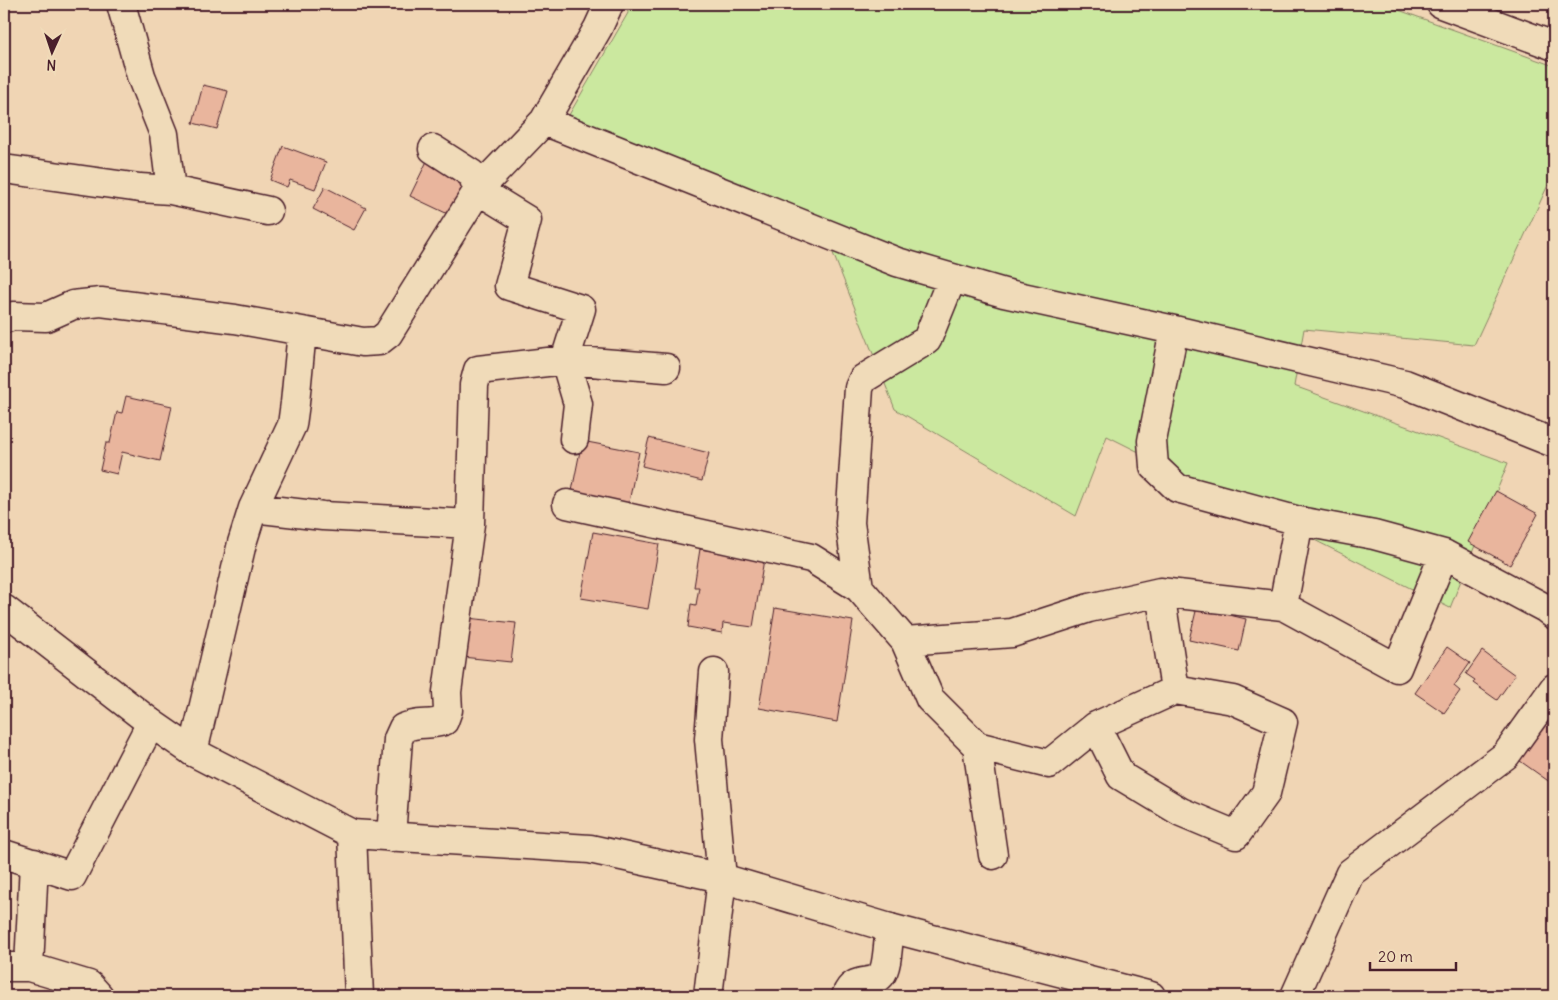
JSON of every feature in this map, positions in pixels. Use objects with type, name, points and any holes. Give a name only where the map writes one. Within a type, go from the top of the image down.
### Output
[{"type":"street","points":[[121,4],[141,76],[164,134],[172,190]]},
{"type":"street","points":[[4,319],[13,316],[46,317],[73,305],[101,302],[235,319],[362,342],[379,341],[388,334],[478,190],[544,121],[598,28],[609,4]]},
{"type":"street","points":[[1441,4],[1554,46]]},
{"type":"street","points":[[544,121],[897,262],[1004,293],[1174,330],[1405,384],[1554,443]]},
{"type":"street","points":[[433,149],[472,174],[478,190],[527,220],[509,286],[581,309],[565,360],[578,404],[574,439]]},
{"type":"street","points":[[4,169],[140,188],[172,190],[268,211]]},
{"type":"street","points":[[859,588],[850,523],[859,388],[863,379],[927,340],[952,278]]},
{"type":"street","points":[[1174,330],[1152,441],[1154,466],[1177,488],[1299,521],[1374,535],[1444,554],[1554,615]]},
{"type":"street","points":[[193,752],[242,542],[253,508],[292,425],[302,331]]},
{"type":"street","points":[[391,836],[400,734],[403,728],[414,723],[433,724],[444,721],[448,710],[447,692],[470,524],[474,384],[478,370],[565,360],[666,368]]},
{"type":"street","points":[[567,504],[811,558],[859,588],[905,640],[930,699],[977,746],[1049,764],[1096,726],[1175,690],[1233,700],[1283,722],[1266,793],[1236,835],[1180,812],[1121,776],[1096,726]]},
{"type":"street","points":[[253,508],[323,516],[470,524]]},
{"type":"street","points":[[1283,606],[1299,521]]},
{"type":"street","points":[[905,640],[1012,633],[1089,608],[1160,592],[1283,606],[1397,668],[1444,554]]},
{"type":"street","points":[[1160,592],[1175,690]]},
{"type":"street","points":[[4,609],[151,723],[193,752],[352,834],[590,849],[722,878],[890,928],[1151,996]]},
{"type":"street","points":[[708,996],[722,878],[709,739],[714,672]]},
{"type":"street","points":[[1295,996],[1350,873],[1506,755],[1554,688]]},
{"type":"street","points":[[4,854],[72,876],[151,723]]},
{"type":"street","points":[[977,746],[992,855]]},
{"type":"street","points":[[352,834],[359,996]]},
{"type":"street","points":[[34,863],[17,967],[89,985],[99,996]]},
{"type":"street","points":[[846,996],[849,988],[882,974],[885,968],[890,928]]},
{"type":"green space","points":[[627,4],[1382,4],[1554,66],[1554,172],[1474,345],[1304,329],[1294,386],[1508,463],[1450,608],[1107,436],[1076,516],[895,409],[819,218],[562,127],[628,13]]},
{"type":"building","points":[[203,85],[228,91],[217,129],[193,123]]},
{"type":"building","points":[[283,146],[326,162],[315,189],[290,180],[287,187],[270,180]]},
{"type":"building","points":[[428,159],[467,178],[450,215],[410,196]]},
{"type":"building","points":[[325,187],[366,208],[354,230],[313,209]]},
{"type":"building","points":[[126,396],[172,406],[160,461],[122,452],[117,474],[100,470],[106,443],[110,443],[117,412],[122,413]]},
{"type":"building","points":[[649,438],[709,453],[702,481],[642,466]]},
{"type":"building","points":[[582,441],[639,452],[627,512],[570,501]]},
{"type":"building","points":[[1496,491],[1538,514],[1510,565],[1468,542]]},
{"type":"building","points":[[593,532],[659,544],[648,609],[581,598]]},
{"type":"building","points":[[700,549],[764,559],[753,627],[723,623],[722,633],[688,627],[691,604],[696,605],[699,587],[694,587]]},
{"type":"building","points":[[1197,607],[1246,619],[1239,651],[1189,640]]},
{"type":"building","points":[[775,608],[853,621],[837,722],[759,708]]},
{"type":"building","points":[[467,618],[516,623],[511,662],[462,657]]},
{"type":"building","points":[[1447,647],[1470,663],[1454,686],[1460,691],[1444,713],[1415,693]]},
{"type":"building","points":[[1482,651],[1515,675],[1497,700],[1473,683],[1475,680],[1466,674]]},
{"type":"building","points":[[1548,708],[1554,712],[1554,785],[1513,756]]}]
